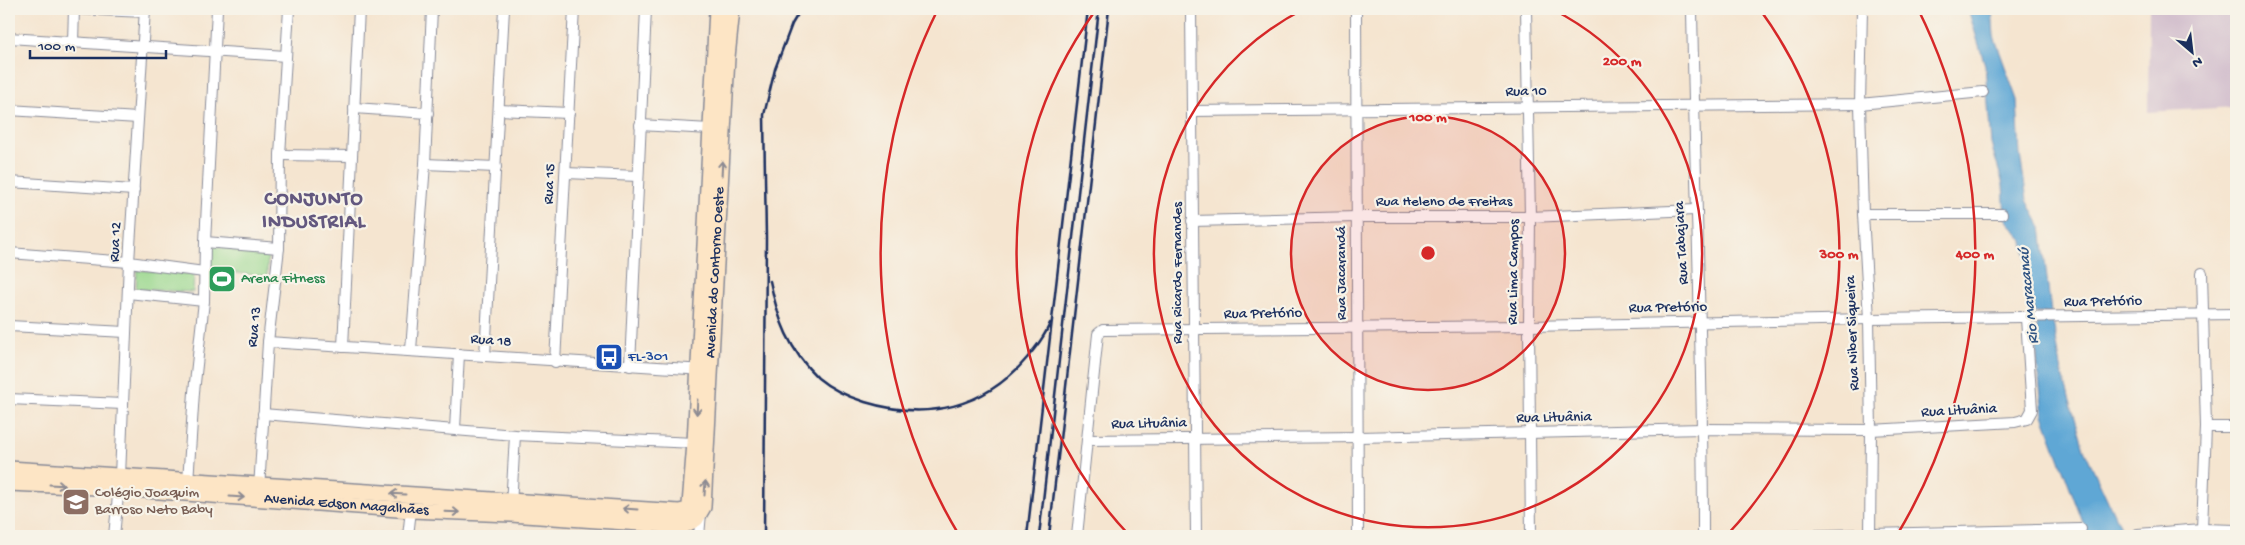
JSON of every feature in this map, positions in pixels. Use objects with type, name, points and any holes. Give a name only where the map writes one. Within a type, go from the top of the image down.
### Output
[{"type":"street","points":[[73,42],[75,9],[145,10]]},
{"type":"street","points":[[182,485],[204,301],[205,242],[218,9]]},
{"type":"street","name":"Rua 13","points":[[258,492],[268,342],[279,248],[280,155],[289,9]]},
{"type":"street","points":[[343,346],[359,9]]},
{"type":"street","points":[[411,350],[425,164],[432,9]]},
{"type":"street","points":[[485,356],[504,9]]},
{"type":"street","name":"Rua 15","points":[[555,362],[574,9]]},
{"type":"street","points":[[630,366],[646,9]]},
{"type":"street","name":"Avenida do Contorno Oeste","points":[[701,513],[703,507],[705,370],[721,57],[717,9]]},
{"type":"street","name":"Avenida do Contorno Oeste","points":[[721,57],[732,9]]},
{"type":"street","name":"Rua Ricardo Fernandes","points":[[1191,9],[1196,536]]},
{"type":"street","name":"Rua Jacarandá","points":[[1356,9],[1358,536]]},
{"type":"street","name":"Rua Lima Campos","points":[[1526,9],[1530,217],[1531,536]]},
{"type":"street","name":"Rua Tabajara","points":[[1692,9],[1695,210],[1701,323],[1703,536]]},
{"type":"street","name":"Rua Niber Siqueira","points":[[1862,9],[1860,104],[1862,214],[1868,319],[1871,430],[1870,536]]},
{"type":"street","name":"Rua 12","points":[[114,536],[119,482],[129,262],[145,10]]},
{"type":"street","points":[[9,38],[286,56]]},
{"type":"street","name":"Avenida do Contorno Oeste","points":[[712,231],[710,129],[720,82]]},
{"type":"street","name":"Rua 10","points":[[1193,111],[1860,104],[1983,92]]},
{"type":"street","points":[[354,108],[428,113]]},
{"type":"street","points":[[9,110],[138,118]]},
{"type":"street","points":[[498,110],[569,113]]},
{"type":"street","points":[[640,124],[710,129]]},
{"type":"street","points":[[280,155],[351,156]]},
{"type":"street","points":[[425,164],[496,167]]},
{"type":"street","points":[[566,173],[638,176]]},
{"type":"street","points":[[9,182],[134,190]]},
{"type":"street","name":"Rua Heleno de Freitas","points":[[1192,220],[1357,217],[1530,217],[1695,210]]},
{"type":"street","points":[[1862,214],[2002,214]]},
{"type":"street","points":[[205,242],[279,248]]},
{"type":"street","points":[[9,253],[129,262],[204,272]]},
{"type":"street","points":[[2202,273],[2206,427],[2202,530]]},
{"type":"street","points":[[128,293],[204,301]]},
{"type":"street","name":"Rua Pretório","points":[[1087,440],[1098,334],[1101,330],[1358,326],[1529,326],[2236,314]]},
{"type":"street","name":"Rua Lituânia","points":[[1087,440],[1530,434],[1703,429],[1871,430],[2022,421],[2027,419],[2032,410],[2026,318]]},
{"type":"street","points":[[9,326],[126,332]]},
{"type":"street","name":"Rua 18","points":[[268,342],[411,350],[555,362],[705,370]]},
{"type":"street","points":[[454,428],[459,354]]},
{"type":"street","name":"Avenida do Contorno Oeste","points":[[681,525],[685,511],[690,507],[695,443],[705,370]]},
{"type":"street","points":[[9,399],[123,404]]},
{"type":"street","points":[[263,414],[454,428],[515,435],[695,443]]},
{"type":"street","points":[[2206,427],[2236,427]]},
{"type":"street","points":[[512,507],[515,435]]},
{"type":"street","points":[[1077,536],[1087,440]]},
{"type":"street","name":"Avenida Edson Magalhães","points":[[9,469],[119,482]]},
{"type":"street","name":"Avenida Edson Magalhães","points":[[9,483],[119,482],[182,485],[411,510],[512,507]]},
{"type":"street","name":"Avenida Edson Magalhães","points":[[258,492],[512,507],[681,525]]},
{"type":"street","points":[[408,536],[411,510]]},
{"type":"street","points":[[681,525],[692,522],[701,513]]},
{"type":"street","points":[[699,536],[701,513]]},
{"type":"street","points":[[1787,536],[1870,536],[2081,529]]},
{"type":"street","points":[[2138,534],[2236,530]]},
{"type":"shaded area","points":[[2149,9],[2236,9],[2236,107],[2148,112]]},
{"type":"green space","points":[[208,246],[268,250],[267,276],[206,270]]},
{"type":"green space","points":[[137,270],[194,274],[193,292],[136,289]]},
{"type":"water","name":"Rio Maracanaú","points":[[1968,9],[1992,9],[1994,36],[2017,100],[2020,155],[2027,200],[2041,227],[2051,313],[2035,313],[2023,241],[2005,218],[2003,184],[1991,144],[1985,65]]},
{"type":"water","name":"Rio Maracanaú","points":[[2037,322],[2053,322],[2062,373],[2084,449],[2124,536],[2088,536],[2043,415],[2037,360]]},
{"type":"railway","points":[[764,536],[766,238],[764,115],[775,69],[792,24],[801,9]]},
{"type":"railway","points":[[1027,536],[1088,9]]},
{"type":"railway","points":[[1039,536],[1099,9]]},
{"type":"railway","points":[[1049,536],[1109,9]]},
{"type":"railway","points":[[770,281],[786,334],[799,357],[818,378],[853,398],[888,408],[932,410],[954,406],[974,399],[993,389],[1011,375],[1037,346],[1050,323]]},
{"type":"place","name":"Arena Fitness","points":[[222,279]]},
{"type":"place","name":"FL-301","points":[[609,357]]},
{"type":"place","name":"Colégio Joaquim Barroso Neto Baby","points":[[76,502]]},
{"type":"district","name":"CONJUNTO INDUSTRIAL","points":[[314,212]]}]
